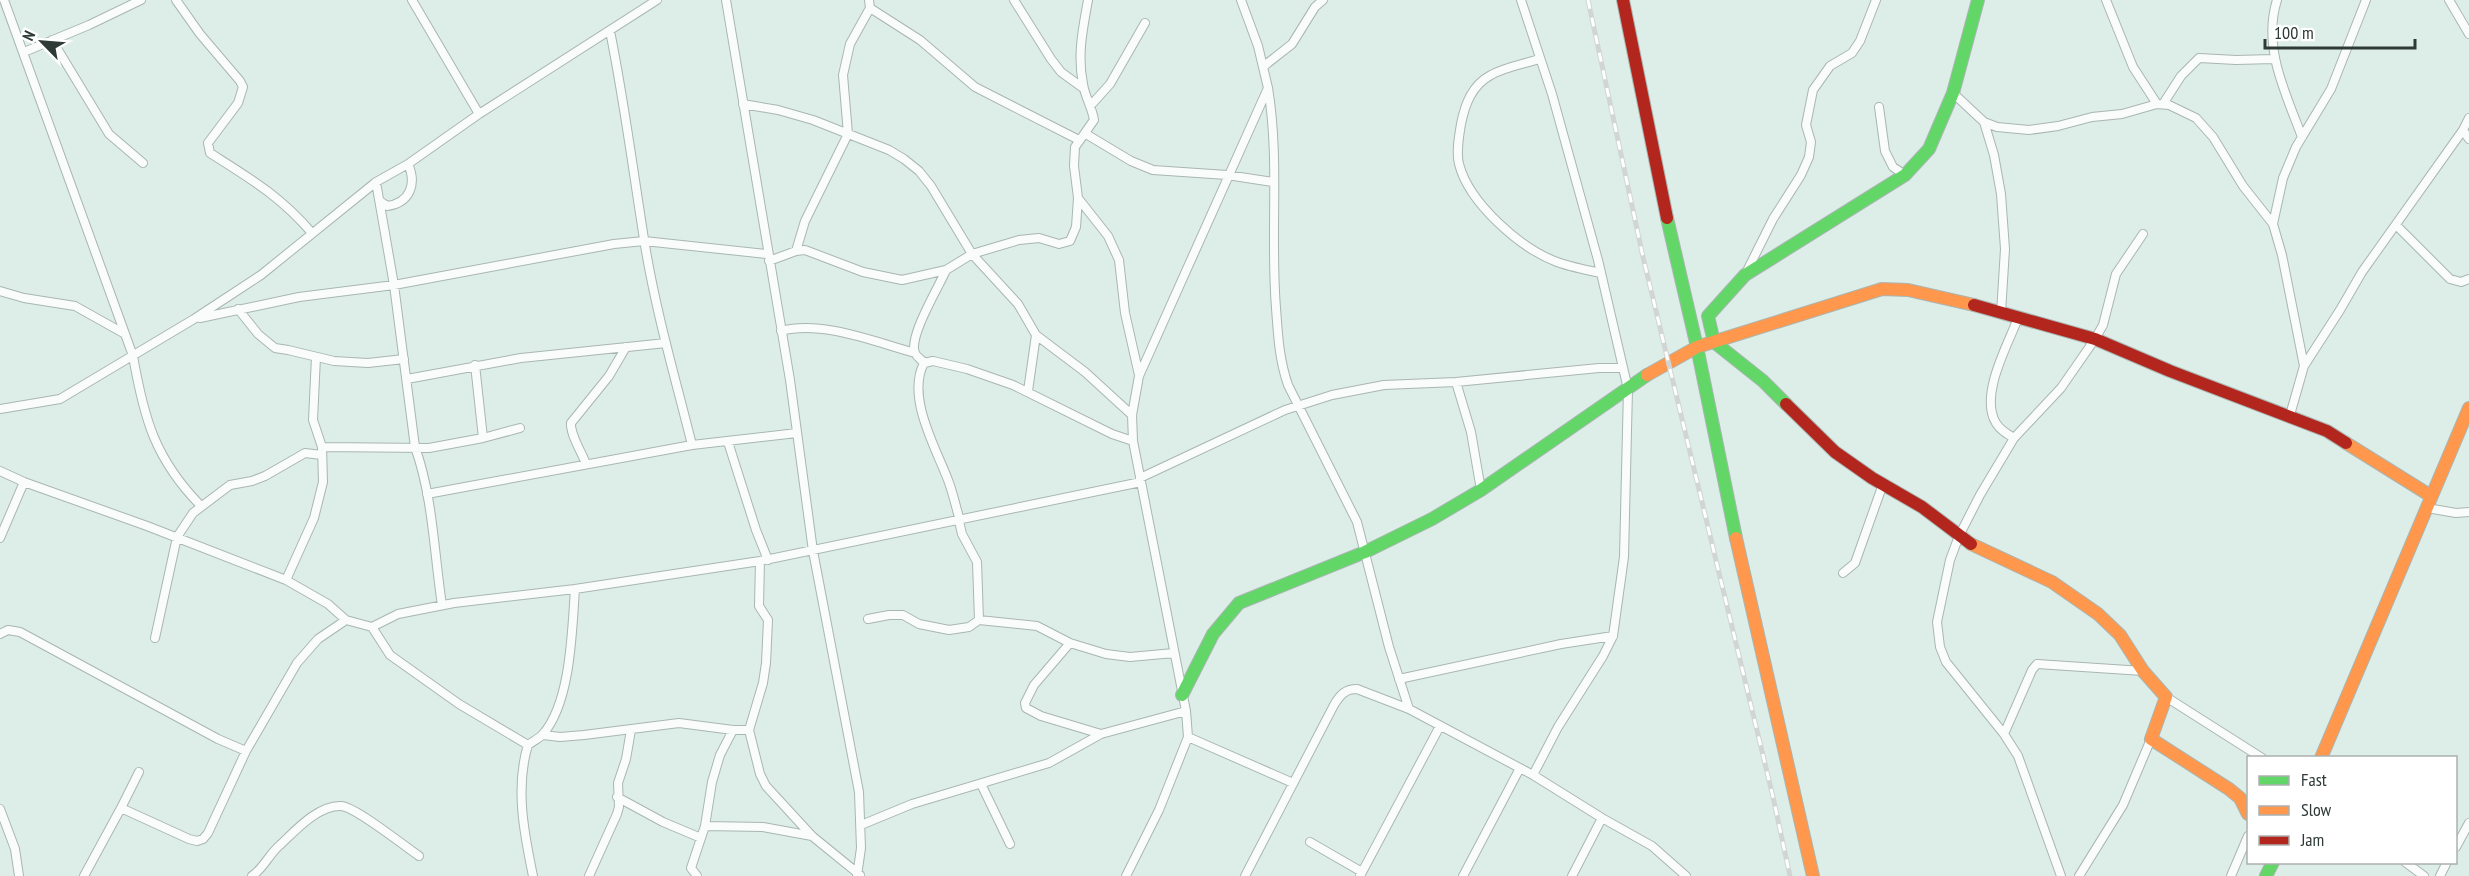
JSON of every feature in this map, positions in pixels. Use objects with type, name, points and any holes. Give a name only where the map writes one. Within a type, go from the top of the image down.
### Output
[{"type":"street","points":[[4,0],[133,356],[137,382],[154,442],[178,482],[201,506]]},
{"type":"street","points":[[24,52],[89,26],[141,0]]},
{"type":"street","points":[[176,0],[243,87],[238,103],[208,143],[210,153],[255,180],[295,214],[312,233]]},
{"type":"street","points":[[412,0],[479,114]]},
{"type":"street","points":[[0,409],[60,399],[194,320],[261,275],[376,182],[408,164],[479,114],[657,0]]},
{"type":"street","points":[[726,0],[781,331],[813,551],[859,792],[861,825],[859,875]]},
{"type":"street","points":[[194,320],[299,297],[394,285],[614,244],[644,242],[768,257],[796,251],[818,254],[863,272],[902,280],[946,270],[972,254],[1019,240],[1039,238],[1059,244],[1070,241],[1076,227],[1078,198],[1074,166],[1075,147],[1094,120],[1092,104],[1083,88],[1061,72],[1051,59],[1014,0]]},
{"type":"street","points":[[1083,88],[1080,46],[1088,0]]},
{"type":"street","points":[[1241,0],[1264,66],[1273,118],[1274,284],[1280,363],[1357,522],[1399,680],[1409,709]]},
{"type":"street","points":[[1264,66],[1292,44],[1315,7],[1323,0]]},
{"type":"street","points":[[1521,0],[1552,94],[1601,273],[1628,389],[1624,557],[1612,636],[1586,685],[1558,727],[1533,775]]},
{"type":"street","points":[[1623,0],[1655,167],[1697,347],[1740,555],[1813,876]]},
{"type":"street","points":[[1876,0],[1860,41],[1852,52],[1830,66],[1812,90],[1806,124],[1811,142],[1809,157],[1801,175],[1773,219],[1745,275],[1708,316],[1714,342],[1763,381],[1835,452],[1922,507],[1968,543],[2052,582],[2098,614],[2120,635],[2143,671],[2166,698],[2259,756]]},
{"type":"street","points":[[2106,0],[2133,67],[2160,104]]},
{"type":"street","points":[[2277,0],[2273,37],[2274,59],[2302,137]]},
{"type":"street","points":[[2273,224],[2283,178],[2295,147],[2331,89],[2366,0]]},
{"type":"street","points":[[2449,0],[2469,34]]},
{"type":"street","points":[[1745,275],[1905,175],[1929,148],[1936,137],[1953,93],[1975,2]]},
{"type":"street","points":[[796,251],[805,221],[848,134],[843,75],[850,44],[869,4],[920,40],[975,87],[1079,140]]},
{"type":"street","points":[[1092,104],[1110,84],[1145,23]]},
{"type":"street","points":[[610,31],[620,81],[644,242],[666,343],[692,445]]},
{"type":"street","points":[[52,40],[109,134],[143,163]]},
{"type":"street","points":[[2160,104],[2181,75],[2199,58],[2274,59]]},
{"type":"street","points":[[1539,59],[1491,75],[1477,86],[1468,98],[1463,116],[1458,140],[1458,162],[1466,183],[1484,208],[1533,250],[1557,262],[1601,273]]},
{"type":"street","points":[[1126,876],[1159,810],[1188,737],[1186,711],[1132,441],[1132,415],[1139,375],[1268,88]]},
{"type":"street","points":[[1953,93],[1984,122],[1997,127],[2029,130],[2058,126],[2160,104],[2182,110],[2196,118],[2213,137],[2249,196],[2273,224],[2282,255],[2304,366]]},
{"type":"street","points":[[743,104],[785,112],[889,150],[904,159],[919,171],[950,216],[972,254],[1018,304],[1036,335],[1092,377],[1132,415]]},
{"type":"street","points":[[1879,107],[1885,151],[1893,167],[1905,175]]},
{"type":"street","points":[[2290,415],[2304,366],[2362,272],[2463,130],[2469,118]]},
{"type":"street","points":[[1984,122],[1994,155],[2001,194],[2005,249],[2001,313]]},
{"type":"street","points":[[2463,130],[2469,139]]},
{"type":"street","points":[[1086,134],[1131,162],[1153,170],[1227,175],[1273,182]]},
{"type":"street","points":[[380,201],[387,206],[405,199],[413,186],[413,174],[408,164]]},
{"type":"street","points":[[376,182],[394,285],[415,447],[422,466],[427,494],[442,605]]},
{"type":"street","points":[[1078,198],[1108,236],[1119,260],[1125,313],[1139,375]]},
{"type":"street","points":[[2396,225],[2450,279],[2461,282],[2469,279]]},
{"type":"street","points":[[2061,876],[2018,756],[2004,734],[1946,662],[1940,647],[1937,622],[1959,536],[1999,459],[2014,438],[2061,388],[2095,339],[2103,325],[2116,274],[2143,234]]},
{"type":"street","points":[[915,353],[914,339],[946,270]]},
{"type":"street","points":[[1182,695],[1215,629],[1225,615],[1239,603],[1365,552],[1432,519],[1481,490],[1652,372],[1697,347],[1882,289],[1908,290],[2095,339],[2170,371],[2327,431],[2385,465],[2429,502],[2456,513],[2469,512]]},
{"type":"street","points":[[0,291],[24,298],[75,306],[125,334]]},
{"type":"street","points":[[238,309],[258,333],[275,348],[334,361],[368,363],[404,359]]},
{"type":"street","points":[[2014,438],[1994,421],[1991,402],[1998,370],[2018,318]]},
{"type":"street","points":[[781,331],[814,327],[840,332],[915,353],[924,363]]},
{"type":"street","points":[[1028,391],[1036,335]]},
{"type":"street","points":[[407,379],[475,365],[666,343]]},
{"type":"street","points":[[586,464],[580,445],[571,432],[571,423],[609,376],[626,347]]},
{"type":"street","points":[[286,580],[305,540],[321,497],[322,451],[313,420],[316,357]]},
{"type":"street","points":[[924,363],[933,361],[967,369],[1028,391],[1068,413],[1132,441]]},
{"type":"street","points":[[924,363],[918,391],[920,403],[949,482],[962,534],[977,562],[979,620]]},
{"type":"street","points":[[475,365],[483,438]]},
{"type":"street","points":[[0,471],[286,580],[328,604],[346,620],[372,627],[398,614],[442,605],[575,589],[764,561],[959,521],[1140,480],[1234,432],[1332,395],[1384,385],[1456,382],[1599,368],[1623,368]]},
{"type":"street","points":[[1456,382],[1471,432],[1481,490]]},
{"type":"street","points":[[2322,756],[2469,408]]},
{"type":"street","points":[[154,638],[177,537],[183,526],[201,506],[230,485],[252,482],[305,453],[429,448],[483,438],[520,428]]},
{"type":"street","points":[[427,494],[692,445],[797,433]]},
{"type":"street","points":[[728,442],[764,561],[759,606],[768,620],[766,663],[749,730],[760,774],[766,786],[812,836],[859,875]]},
{"type":"street","points":[[0,538],[24,482]]},
{"type":"street","points":[[1843,573],[1855,563],[1883,484]]},
{"type":"street","points":[[533,876],[523,818],[522,775],[528,745],[543,735],[553,719],[563,694],[575,589]]},
{"type":"street","points":[[868,619],[903,615],[919,624],[957,630],[979,620],[1037,626],[1070,643],[1106,654],[1130,657],[1174,652]]},
{"type":"street","points":[[121,808],[189,838],[197,841],[203,839],[215,822],[246,752],[297,663],[318,639],[346,620]]},
{"type":"street","points":[[372,627],[390,655],[459,704],[528,745]]},
{"type":"street","points":[[0,634],[8,630],[20,632],[218,740],[246,752]]},
{"type":"street","points":[[1399,680],[1561,644],[1612,636]]},
{"type":"street","points":[[1070,643],[1034,686],[1025,703],[1026,708],[1030,712],[1101,734]]},
{"type":"street","points":[[2004,734],[2032,670],[2037,664],[2143,671]]},
{"type":"street","points":[[1245,876],[1334,705],[1345,691],[1357,689],[1409,709],[1533,775],[1652,846],[1686,876]]},
{"type":"street","points":[[2079,876],[2123,805],[2166,698]]},
{"type":"street","points":[[861,825],[912,804],[1049,763],[1101,734],[1186,711]]},
{"type":"street","points":[[543,735],[560,736],[631,730],[679,723],[749,730]]},
{"type":"street","points":[[1310,842],[1361,874],[1440,726]]},
{"type":"street","points":[[589,876],[617,814],[618,783],[626,759],[631,730]]},
{"type":"street","points":[[697,876],[691,868],[705,826],[720,755],[733,730]]},
{"type":"street","points":[[1188,737],[1293,783]]},
{"type":"street","points":[[2151,739],[2229,789],[2240,798],[2247,812]]},
{"type":"street","points":[[1463,876],[1520,768]]},
{"type":"street","points":[[84,876],[139,772]]},
{"type":"street","points":[[981,784],[1010,844]]},
{"type":"street","points":[[617,797],[663,822],[701,838]]},
{"type":"street","points":[[252,876],[258,872],[273,851],[294,832],[321,812],[342,806],[354,811],[419,856]]},
{"type":"street","points":[[0,809],[15,849],[20,876]]},
{"type":"street","points":[[1572,876],[1602,818]]},
{"type":"street","points":[[2457,845],[2469,823]]},
{"type":"street","points":[[705,826],[763,827],[812,836]]},
{"type":"street","points":[[2231,876],[2247,838]]},
{"type":"street","points":[[2408,864],[2424,876]]},
{"type":"railway","points":[[1588,0],[1643,257],[1790,876]]},
{"type":"traffic: fast","points":[[1786,404],[1763,381],[1714,342],[1708,316],[1745,275],[1905,175],[1929,149],[1953,93],[1978,0]]},
{"type":"traffic: fast","points":[[1667,218],[1697,347],[1736,538]]},
{"type":"traffic: fast","points":[[1182,695],[1213,634],[1239,603],[1365,552],[1432,519],[1481,490],[1647,375]]},
{"type":"traffic: fast","points":[[2266,876],[2272,864]]},
{"type":"traffic: slow","points":[[1647,375],[1697,347],[1882,289],[1908,290],[1974,305]]},
{"type":"traffic: slow","points":[[2322,756],[2469,408]]},
{"type":"traffic: slow","points":[[2346,443],[2431,496]]},
{"type":"traffic: slow","points":[[1736,538],[1813,876]]},
{"type":"traffic: slow","points":[[1971,544],[2052,582],[2098,614],[2120,635],[2143,671],[2166,697],[2151,739],[2229,789],[2240,798],[2247,812]]},
{"type":"traffic: jam","points":[[1623,0],[1667,218]]},
{"type":"traffic: jam","points":[[1974,305],[2095,339],[2170,371],[2327,431],[2346,443]]},
{"type":"traffic: jam","points":[[1786,404],[1835,452],[1872,478],[1922,507],[1971,544]]}]
